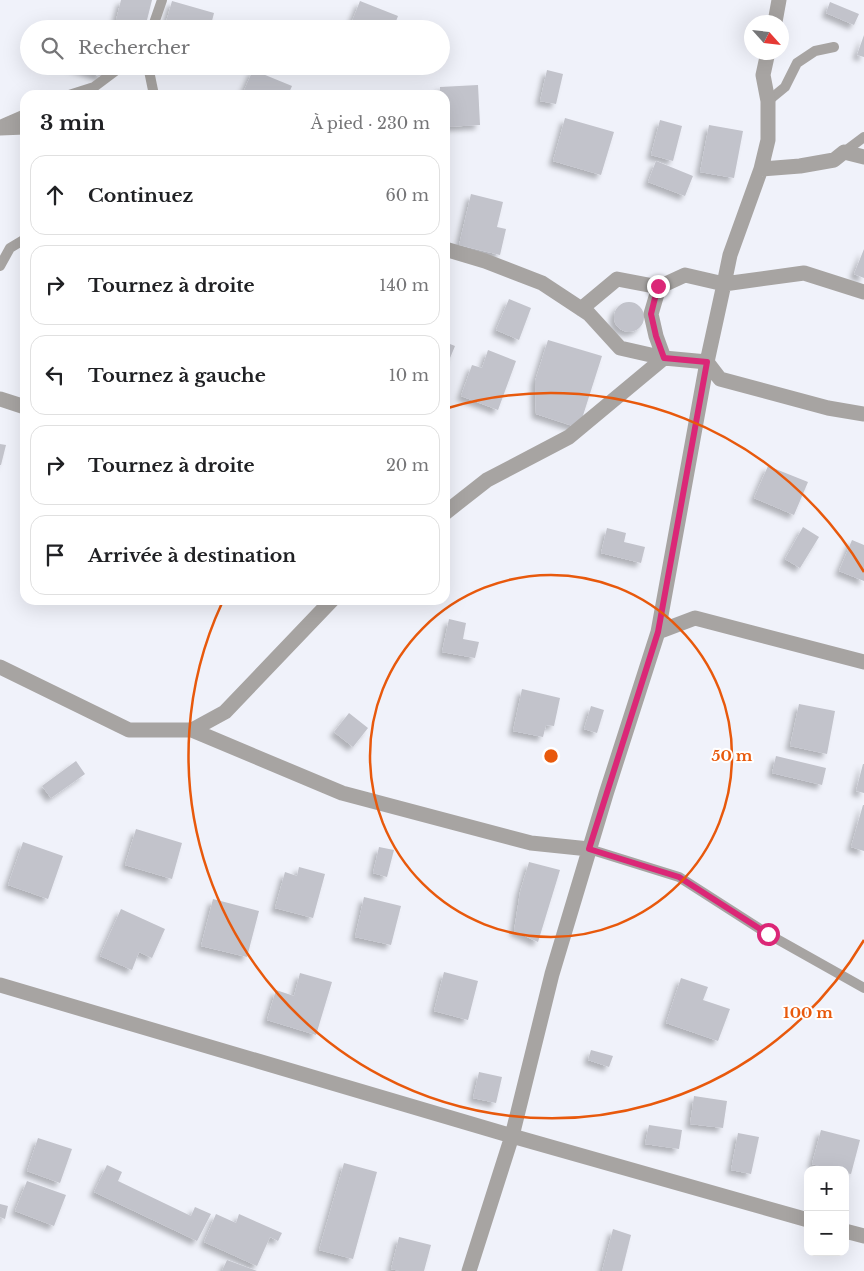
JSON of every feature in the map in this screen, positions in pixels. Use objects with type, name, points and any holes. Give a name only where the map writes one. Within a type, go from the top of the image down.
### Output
[{"type":"street","points":[[777,15],[780,0]]},
{"type":"street","points":[[470,1271],[512,1136],[552,974],[589,849],[658,632],[707,362],[730,255],[761,169],[768,140],[768,101],[764,75],[767,60]]},
{"type":"street","points":[[0,126],[20,127]]},
{"type":"street","points":[[761,169],[800,166],[834,160],[844,152],[864,157]]},
{"type":"street","points":[[450,250],[485,260],[542,282],[589,314],[620,348],[664,358],[707,362],[720,379],[828,408],[864,414]]},
{"type":"street","points":[[581,309],[617,280],[658,286],[685,275],[724,284],[804,273],[864,292]]},
{"type":"street","points":[[658,286],[651,314],[664,358]]},
{"type":"street","points":[[450,509],[487,480],[569,437],[664,358]]},
{"type":"street","points":[[0,399],[20,405]]},
{"type":"street","points":[[192,730],[225,712],[325,605]]},
{"type":"street","points":[[658,632],[695,618],[864,662]]},
{"type":"street","points":[[0,667],[129,730],[192,730],[342,793],[530,844],[589,849]]},
{"type":"street","points":[[0,985],[512,1136],[804,1219]]},
{"type":"street","points":[[849,1232],[864,1236]]},
{"type":"lane","points":[[155,20],[162,0]]},
{"type":"lane","points":[[768,101],[785,87],[797,63],[815,51],[834,47]]},
{"type":"lane","points":[[85,90],[94,87],[110,75]]},
{"type":"lane","points":[[150,75],[153,90]]},
{"type":"lane","points":[[0,126],[20,116]]},
{"type":"lane","points":[[844,152],[864,137]]},
{"type":"lane","points":[[0,266],[10,248],[20,242]]},
{"type":"lane","points":[[589,849],[679,877],[768,934],[864,988]]},
{"type":"building","points":[[121,0],[152,0],[147,20],[116,20]]},
{"type":"building","points":[[172,1],[214,13],[212,20],[167,20]]},
{"type":"building","points":[[360,1],[398,16],[396,20],[353,20]]},
{"type":"building","points":[[830,2],[859,14],[854,25],[826,13]]},
{"type":"building","points":[[864,35],[864,57],[857,55]]},
{"type":"building","points":[[547,70],[563,74],[556,104],[540,101]]},
{"type":"building","points":[[251,75],[265,75],[292,86],[290,90],[244,90]]},
{"type":"building","points":[[478,85],[480,125],[450,127],[450,90],[440,90],[440,87]]},
{"type":"building","points":[[565,118],[614,132],[601,175],[553,161]]},
{"type":"building","points":[[660,120],[682,126],[673,161],[651,155]]},
{"type":"building","points":[[709,125],[743,131],[734,178],[700,172]]},
{"type":"building","points":[[656,161],[693,176],[685,196],[648,182]]},
{"type":"building","points":[[471,194],[503,202],[497,227],[506,229],[500,255],[459,245]]},
{"type":"building","points":[[864,249],[864,278],[854,274]]},
{"type":"building","points":[[509,299],[531,308],[519,340],[496,330]]},
{"type":"building","points":[[629,302],[640,306],[644,317],[640,328],[629,332],[618,328],[614,317],[618,306]]},
{"type":"building","points":[[548,340],[602,356],[579,428],[536,414],[535,381]]},
{"type":"building","points":[[450,344],[455,346],[450,358]]},
{"type":"building","points":[[488,350],[516,361],[498,410],[461,396],[472,365],[482,368]]},
{"type":"building","points":[[0,444],[6,445],[1,465],[0,465]]},
{"type":"building","points":[[768,466],[808,482],[794,515],[754,498]]},
{"type":"building","points":[[803,527],[819,537],[800,568],[785,559]]},
{"type":"building","points":[[607,528],[626,533],[624,542],[645,547],[641,563],[601,553]]},
{"type":"building","points":[[852,540],[864,545],[864,581],[839,571]]},
{"type":"building","points":[[449,619],[466,623],[463,639],[479,642],[475,658],[442,652]]},
{"type":"building","points":[[522,689],[560,698],[554,726],[546,725],[543,737],[513,731]]},
{"type":"building","points":[[799,704],[835,711],[827,754],[790,746]]},
{"type":"building","points":[[591,706],[604,710],[597,733],[584,729]]},
{"type":"building","points":[[349,713],[368,728],[353,747],[334,732]]},
{"type":"building","points":[[776,756],[826,768],[822,785],[772,773]]},
{"type":"building","points":[[76,761],[85,774],[51,798],[42,786]]},
{"type":"building","points":[[864,764],[864,793],[856,791]]},
{"type":"building","points":[[864,805],[864,851],[851,847]]},
{"type":"building","points":[[136,829],[182,843],[172,879],[125,865]]},
{"type":"building","points":[[23,842],[63,856],[48,899],[8,885]]},
{"type":"building","points":[[379,847],[394,850],[387,877],[373,873]]},
{"type":"building","points":[[529,862],[560,870],[538,942],[514,931],[520,892]]},
{"type":"building","points":[[299,867],[325,874],[313,918],[275,908],[285,872],[297,876]]},
{"type":"building","points":[[364,897],[401,906],[391,945],[355,937]]},
{"type":"building","points":[[213,899],[259,911],[247,957],[201,946]]},
{"type":"building","points":[[121,909],[165,929],[152,958],[139,952],[132,970],[100,956]]},
{"type":"building","points":[[444,972],[478,981],[468,1020],[434,1011]]},
{"type":"building","points":[[300,973],[332,982],[316,1035],[267,1020],[276,990],[294,996]]},
{"type":"building","points":[[681,978],[708,987],[703,1000],[730,1009],[718,1041],[666,1023]]},
{"type":"building","points":[[591,1050],[613,1056],[609,1067],[588,1060]]},
{"type":"building","points":[[479,1072],[502,1077],[496,1103],[473,1098]]},
{"type":"building","points":[[694,1096],[727,1101],[723,1128],[690,1124]]},
{"type":"building","points":[[649,1125],[682,1130],[679,1149],[645,1144]]},
{"type":"building","points":[[821,1130],[860,1140],[851,1174],[849,1174],[849,1166],[819,1166],[812,1164]]},
{"type":"building","points":[[738,1133],[759,1137],[751,1174],[731,1170]]},
{"type":"building","points":[[38,1138],[72,1149],[60,1183],[27,1171]]},
{"type":"building","points":[[344,1163],[377,1172],[353,1259],[319,1250]]},
{"type":"building","points":[[107,1165],[122,1172],[118,1181],[191,1216],[195,1207],[211,1214],[197,1241],[94,1192]]},
{"type":"building","points":[[27,1181],[66,1195],[54,1226],[15,1211]]},
{"type":"building","points":[[0,1204],[8,1206],[5,1219],[0,1217]]},
{"type":"building","points":[[216,1214],[236,1223],[239,1214],[282,1233],[278,1241],[270,1237],[257,1266],[204,1242]]},
{"type":"building","points":[[613,1229],[631,1235],[622,1271],[602,1271]]},
{"type":"building","points":[[399,1237],[431,1245],[424,1271],[391,1269]]},
{"type":"building","points":[[227,1260],[257,1271],[222,1271]]},
{"type":"route","points":[[658,286],[651,314],[664,358],[707,362],[658,632],[589,849],[679,877],[768,934]]}]
